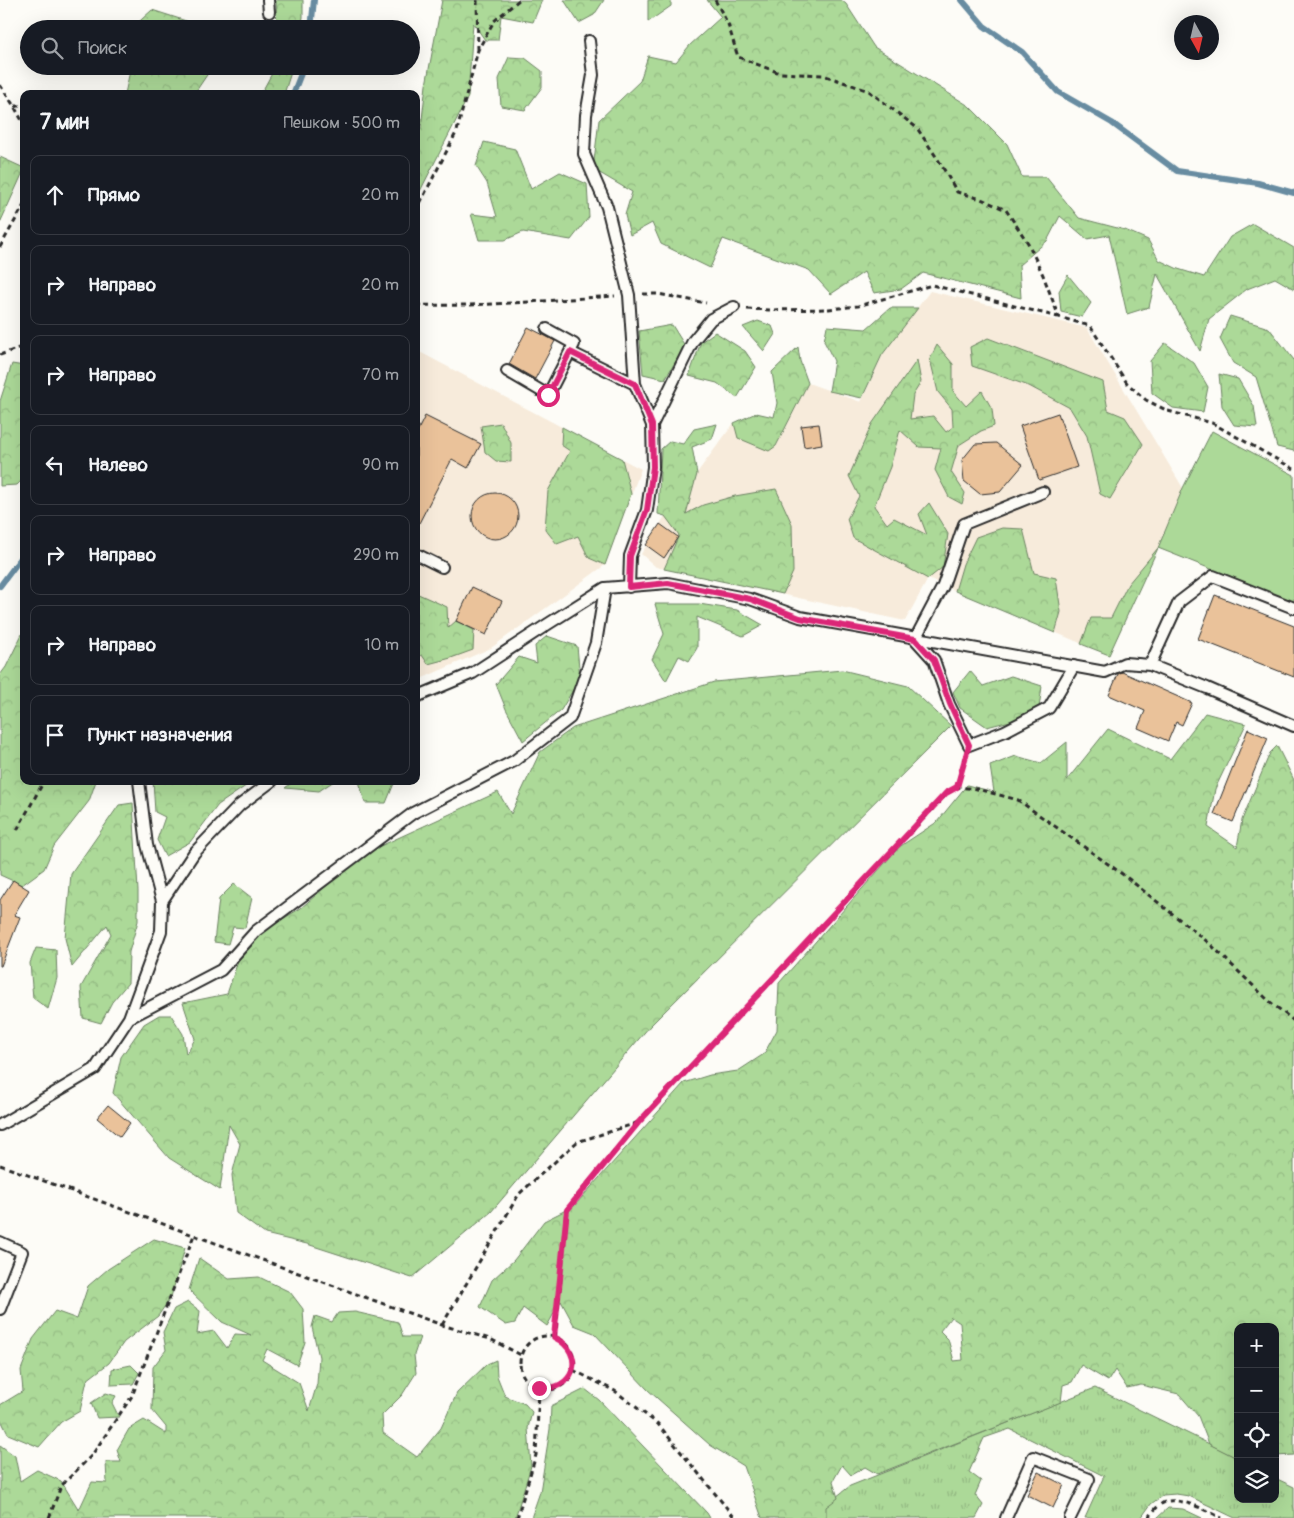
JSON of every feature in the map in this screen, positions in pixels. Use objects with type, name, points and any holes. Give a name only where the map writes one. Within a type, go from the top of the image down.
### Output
[{"type":"lane","points":[[268,0],[269,12]]},
{"type":"lane","points":[[589,41],[593,75],[586,115],[584,154],[607,207],[630,295],[635,384],[652,425],[653,467],[647,510],[630,556],[629,587]]},
{"type":"lane","points":[[652,425],[693,341],[711,319],[734,307]]},
{"type":"lane","points":[[507,371],[548,395],[574,344],[547,329]]},
{"type":"lane","points":[[570,352],[635,384]]},
{"type":"lane","points":[[915,639],[944,586],[964,524],[1043,492]]},
{"type":"lane","points":[[420,556],[442,567]]},
{"type":"lane","points":[[1150,664],[1179,602],[1213,576],[1294,608]]},
{"type":"lane","points":[[420,695],[473,673],[605,588],[668,583],[750,599],[800,618],[1105,672],[1125,663],[1150,664],[1294,726]]},
{"type":"lane","points":[[129,1018],[221,970],[256,931],[413,813],[514,761],[570,718],[596,643],[605,588]]},
{"type":"lane","points":[[915,639],[934,660],[950,704],[969,745],[1005,731],[1049,708],[1074,666]]},
{"type":"lane","points":[[0,1125],[95,1069],[129,1018],[161,931],[162,901],[148,845],[139,785]]},
{"type":"lane","points":[[162,901],[194,853],[240,805],[267,785]]},
{"type":"lane","points":[[0,1242],[22,1252],[0,1309]]},
{"type":"lane","points":[[1006,1518],[1033,1457],[1089,1479],[1070,1518]]},
{"type":"path","points":[[478,0],[478,50]]},
{"type":"path","points":[[420,203],[457,131],[478,50],[494,21],[519,0]]},
{"type":"path","points":[[715,0],[728,24],[738,57],[780,73],[823,75],[869,90],[917,128],[957,192],[981,199],[1006,210],[1028,243],[1059,317],[1090,326],[1127,383],[1146,400],[1168,411],[1212,422],[1294,469]]},
{"type":"path","points":[[0,85],[20,117]]},
{"type":"path","points":[[14,106],[20,106]]},
{"type":"path","points":[[0,247],[20,212]]},
{"type":"path","points":[[0,355],[20,348]]},
{"type":"path","points":[[957,787],[969,745]]},
{"type":"path","points":[[17,830],[42,785]]},
{"type":"path","points":[[554,1337],[567,1210],[638,1123],[946,793],[957,787],[977,789],[1018,800],[1125,876],[1209,943],[1269,1001],[1294,1021]]},
{"type":"path","points":[[442,1325],[519,1194],[577,1142],[638,1123]]},
{"type":"path","points":[[0,1166],[442,1325],[490,1338],[521,1355]]},
{"type":"path","points":[[49,1518],[61,1486],[92,1454],[132,1396],[194,1235]]},
{"type":"path","points":[[544,1336],[554,1337],[564,1342],[571,1350],[574,1360],[573,1370],[568,1380],[559,1386],[550,1390],[539,1388],[523,1376],[520,1365],[521,1355],[526,1346],[534,1339],[544,1336]]},
{"type":"path","points":[[573,1370],[616,1390],[658,1424],[735,1518]]},
{"type":"path","points":[[517,1518],[536,1455],[539,1388]]},
{"type":"path","points":[[1149,1518],[1155,1509],[1169,1501],[1188,1503],[1222,1518]]},
{"type":"shaded area","points":[[930,291],[1087,328],[1183,488],[1109,655],[928,579],[905,621],[656,567],[641,554],[665,516],[734,423],[776,446],[808,383],[861,402],[882,355]]},
{"type":"shaded area","points":[[420,352],[641,469],[605,565],[491,648],[420,679]]},
{"type":"green space","points":[[276,0],[303,0],[302,20],[277,20]]},
{"type":"green space","points":[[442,0],[542,0],[533,22],[501,16],[498,40],[485,40],[473,23],[468,97],[420,191],[420,129],[426,85]]},
{"type":"green space","points":[[564,0],[604,0],[594,15],[579,23]]},
{"type":"green space","points":[[648,0],[671,0],[671,6],[648,22]]},
{"type":"green space","points":[[707,0],[841,0],[846,4],[874,47],[969,106],[1007,144],[1022,177],[1046,177],[1079,218],[1125,230],[1148,240],[1159,260],[1178,269],[1204,277],[1230,237],[1253,224],[1294,248],[1294,289],[1275,278],[1247,289],[1209,319],[1200,351],[1157,274],[1149,307],[1127,314],[1109,235],[1087,239],[1060,216],[1047,241],[1019,265],[1021,298],[923,273],[901,289],[874,293],[864,272],[831,294],[809,270],[723,239],[710,268],[661,244],[652,223],[630,235],[625,215],[632,192],[593,169],[599,120],[640,81],[648,56],[676,62],[690,45],[721,17]]},
{"type":"green space","points":[[152,10],[183,20],[141,20]]},
{"type":"green space","points":[[509,57],[525,58],[542,71],[542,87],[525,110],[501,106],[499,79]]},
{"type":"green space","points":[[129,75],[207,75],[197,90],[126,90]]},
{"type":"green space","points":[[271,75],[290,75],[285,90],[262,90]]},
{"type":"green space","points":[[484,142],[515,149],[531,189],[560,172],[587,184],[589,217],[571,240],[523,232],[505,240],[479,240],[471,214],[497,217],[487,183],[476,166]]},
{"type":"green space","points":[[0,157],[20,166],[20,179],[0,223]]},
{"type":"green space","points":[[1068,275],[1091,303],[1082,317],[1061,312],[1059,291]]},
{"type":"green space","points":[[890,308],[918,308],[882,355],[862,398],[829,391],[834,361],[824,341],[827,326],[866,329]]},
{"type":"green space","points":[[1230,316],[1269,328],[1294,360],[1294,451],[1277,447],[1256,377],[1233,363],[1220,339]]},
{"type":"green space","points":[[758,321],[772,326],[775,334],[764,351],[743,327]]},
{"type":"green space","points":[[672,325],[685,346],[665,379],[643,374],[639,331]]},
{"type":"green space","points":[[715,332],[745,351],[756,367],[737,398],[717,383],[689,376],[701,342]]},
{"type":"green space","points":[[988,338],[1103,382],[1108,410],[1125,417],[1143,444],[1110,499],[1100,494],[1087,436],[1070,408],[1029,386],[972,366],[970,347]]},
{"type":"green space","points":[[1165,343],[1194,363],[1208,387],[1203,412],[1173,408],[1152,393],[1150,361]]},
{"type":"green space","points":[[937,345],[953,364],[953,391],[966,406],[982,391],[992,409],[994,426],[981,431],[959,445],[951,472],[965,493],[962,504],[949,497],[935,470],[941,448],[919,447],[900,430],[890,467],[874,506],[887,524],[894,518],[927,535],[919,514],[929,503],[948,534],[943,567],[928,579],[853,538],[847,519],[859,496],[849,476],[872,424],[917,360],[921,382],[913,395],[910,419],[933,416],[946,432],[953,427],[952,409],[938,392],[930,359]]},
{"type":"green space","points":[[798,347],[800,361],[808,383],[776,446],[769,451],[738,438],[734,423],[756,413],[774,417],[777,403],[772,372]]},
{"type":"green space","points":[[12,364],[20,365],[20,482],[17,485],[0,486],[0,401]]},
{"type":"green space","points":[[1219,374],[1238,379],[1254,406],[1257,427],[1234,425],[1222,406]]},
{"type":"green space","points":[[501,423],[511,443],[511,462],[496,461],[485,452],[481,426]]},
{"type":"green space","points":[[717,424],[712,439],[692,447],[697,474],[686,514],[703,505],[735,496],[776,489],[792,524],[793,572],[783,594],[664,569],[679,535],[665,516],[658,514],[661,449],[670,441],[683,444],[694,429]]},
{"type":"green space","points":[[562,427],[622,459],[631,494],[605,565],[589,558],[578,536],[557,544],[545,529],[548,491],[570,451],[561,445]]},
{"type":"green space","points":[[1212,431],[1294,475],[1294,602],[1158,548],[1183,488]]},
{"type":"green space","points":[[1002,528],[1023,529],[1034,573],[1056,578],[1061,612],[1055,633],[955,591],[963,564],[976,537]]},
{"type":"green space","points":[[1158,548],[1109,655],[1081,644],[1091,618],[1111,618],[1128,584]]},
{"type":"green space","points":[[420,595],[447,607],[448,628],[456,621],[474,630],[473,650],[428,664],[422,655],[420,656]]},
{"type":"green space","points":[[655,604],[699,604],[737,610],[763,625],[743,636],[697,617],[697,648],[689,661],[679,656],[666,681],[652,659],[664,634]]},
{"type":"green space","points":[[547,636],[577,646],[580,678],[561,710],[523,741],[506,709],[496,684],[519,657],[537,663],[535,646]]},
{"type":"green space","points":[[20,638],[20,785],[95,785],[89,801],[54,846],[44,869],[22,885],[0,875],[0,675]]},
{"type":"green space","points":[[842,670],[908,686],[951,726],[650,1026],[491,1212],[412,1278],[307,1244],[265,1234],[236,1213],[232,1175],[240,1144],[229,1125],[220,1190],[169,1158],[113,1093],[121,1057],[144,1024],[159,1015],[171,1015],[183,1034],[186,1054],[195,1039],[183,1003],[227,994],[238,961],[256,935],[301,908],[363,854],[498,792],[511,814],[540,752],[573,728],[714,682]]},
{"type":"green space","points":[[970,671],[983,686],[1011,676],[1042,686],[1039,708],[1014,720],[987,727],[960,708],[953,692]]},
{"type":"green space","points":[[1205,713],[1246,724],[1215,789],[1208,827],[1237,847],[1242,820],[1270,753],[1277,746],[1294,780],[1294,1455],[1279,1456],[1279,1323],[1234,1323],[1234,1456],[1209,1444],[1198,1416],[1179,1394],[1141,1385],[1127,1388],[1115,1370],[1108,1381],[1081,1365],[1072,1382],[1063,1385],[1061,1402],[877,1474],[865,1467],[851,1475],[842,1465],[833,1481],[838,1498],[826,1507],[826,1518],[762,1518],[744,1466],[710,1445],[648,1390],[594,1333],[574,1325],[561,1301],[547,1326],[523,1308],[515,1323],[506,1325],[480,1307],[492,1280],[514,1260],[544,1221],[574,1206],[684,1083],[710,1075],[738,1071],[764,1054],[777,1030],[779,983],[899,847],[937,822],[967,785],[994,792],[990,766],[1016,756],[1041,763],[1067,742],[1067,780],[1108,729],[1170,759]],"holes":[[[951,1317],[960,1323],[963,1360],[954,1361],[948,1339],[940,1331]]]},
{"type":"green space","points":[[153,785],[247,785],[218,805],[190,842],[165,856],[157,840],[165,817],[155,812]]},
{"type":"green space","points":[[289,785],[328,785],[319,791],[285,788]]},
{"type":"green space","points":[[360,785],[393,785],[386,803],[365,803]]},
{"type":"green space","points":[[133,803],[138,921],[129,952],[128,983],[112,1002],[101,1023],[83,1018],[81,987],[111,934],[107,925],[72,967],[65,938],[71,874],[119,805]]},
{"type":"green space","points":[[234,884],[252,898],[245,928],[233,927],[228,944],[214,942],[219,899]]},
{"type":"green space","points":[[36,948],[56,950],[57,978],[48,1009],[33,998],[30,963]]},
{"type":"green space","points":[[154,1239],[185,1248],[171,1297],[158,1316],[124,1342],[109,1363],[87,1380],[80,1411],[61,1422],[39,1447],[8,1434],[0,1418],[0,1405],[23,1391],[21,1370],[33,1339],[55,1311],[77,1319],[88,1286],[108,1269]]},
{"type":"green space","points":[[199,1258],[229,1279],[259,1277],[290,1292],[303,1309],[305,1342],[297,1365],[267,1349],[262,1360],[299,1383],[309,1411],[317,1384],[319,1357],[312,1327],[315,1316],[332,1322],[338,1313],[355,1312],[398,1322],[403,1337],[420,1337],[414,1355],[416,1373],[402,1395],[382,1415],[383,1433],[417,1457],[441,1428],[457,1393],[487,1364],[496,1360],[497,1376],[505,1396],[525,1404],[532,1412],[528,1428],[531,1466],[515,1518],[0,1518],[0,1445],[15,1456],[20,1481],[37,1470],[61,1481],[79,1510],[92,1482],[107,1483],[106,1462],[121,1462],[117,1450],[129,1429],[144,1420],[166,1434],[166,1427],[152,1410],[153,1367],[166,1350],[163,1332],[174,1309],[188,1302],[200,1311],[197,1334],[214,1331],[227,1348],[235,1334],[251,1335],[222,1322],[189,1290]]},
{"type":"green space","points":[[131,1365],[139,1373],[133,1384],[111,1385],[112,1369]]},
{"type":"green space","points":[[1095,1388],[1234,1456],[1234,1503],[1279,1503],[1279,1480],[1294,1487],[1294,1518],[1235,1518],[1189,1496],[1176,1494],[1163,1495],[1151,1504],[1141,1518],[1085,1518],[1104,1476],[1010,1429],[984,1438],[969,1472],[981,1481],[975,1495],[983,1505],[976,1518],[809,1518],[850,1486]]},
{"type":"green space","points":[[585,1389],[599,1400],[710,1518],[531,1518],[540,1492],[550,1429],[551,1406]]},
{"type":"green space","points":[[106,1393],[116,1396],[112,1403],[119,1417],[97,1418],[91,1403]]},
{"type":"green space","points":[[1168,1508],[1183,1509],[1202,1518],[1157,1518]]},
{"type":"building","points":[[528,327],[555,341],[535,379],[509,364]]},
{"type":"building","points":[[1058,413],[1077,467],[1039,480],[1020,426]]},
{"type":"building","points":[[425,416],[481,444],[468,468],[452,459],[420,521],[420,426]]},
{"type":"building","points":[[819,424],[822,444],[804,447],[801,426]]},
{"type":"building","points":[[996,443],[1023,465],[1000,492],[980,494],[964,481],[962,460],[975,444]]},
{"type":"building","points":[[500,493],[512,499],[517,507],[517,525],[512,533],[504,538],[490,539],[478,533],[473,525],[472,511],[478,499],[486,494]]},
{"type":"building","points":[[660,524],[678,537],[664,558],[646,545]]},
{"type":"building","points":[[472,587],[502,601],[486,635],[456,621]]},
{"type":"building","points":[[1215,595],[1294,626],[1294,677],[1198,639]]},
{"type":"building","points":[[1122,672],[1192,703],[1182,725],[1176,722],[1168,741],[1138,728],[1145,711],[1109,695],[1118,674]]},
{"type":"building","points":[[1248,729],[1268,738],[1233,822],[1214,814]]},
{"type":"building","points":[[13,880],[29,890],[14,915],[20,917],[0,966],[0,900]]},
{"type":"building","points":[[108,1105],[130,1123],[120,1137],[97,1118]]},
{"type":"building","points":[[1038,1472],[1064,1485],[1053,1508],[1027,1495]]},
{"type":"waterway","points":[[312,20],[314,0]]},
{"type":"waterway","points":[[962,0],[984,26],[1022,52],[1058,92],[1112,123],[1177,171],[1258,183],[1294,193]]},
{"type":"waterway","points":[[295,90],[300,75]]},
{"type":"waterway","points":[[0,586],[20,559]]},
{"type":"route","points":[[539,1388],[550,1390],[559,1386],[568,1380],[573,1370],[574,1360],[571,1350],[564,1342],[554,1337],[567,1210],[638,1123],[946,793],[957,787],[969,745],[950,704],[934,660],[915,639],[800,618],[750,599],[668,583],[629,587],[630,556],[647,510],[653,467],[652,425],[635,384],[570,352],[548,395]]}]
